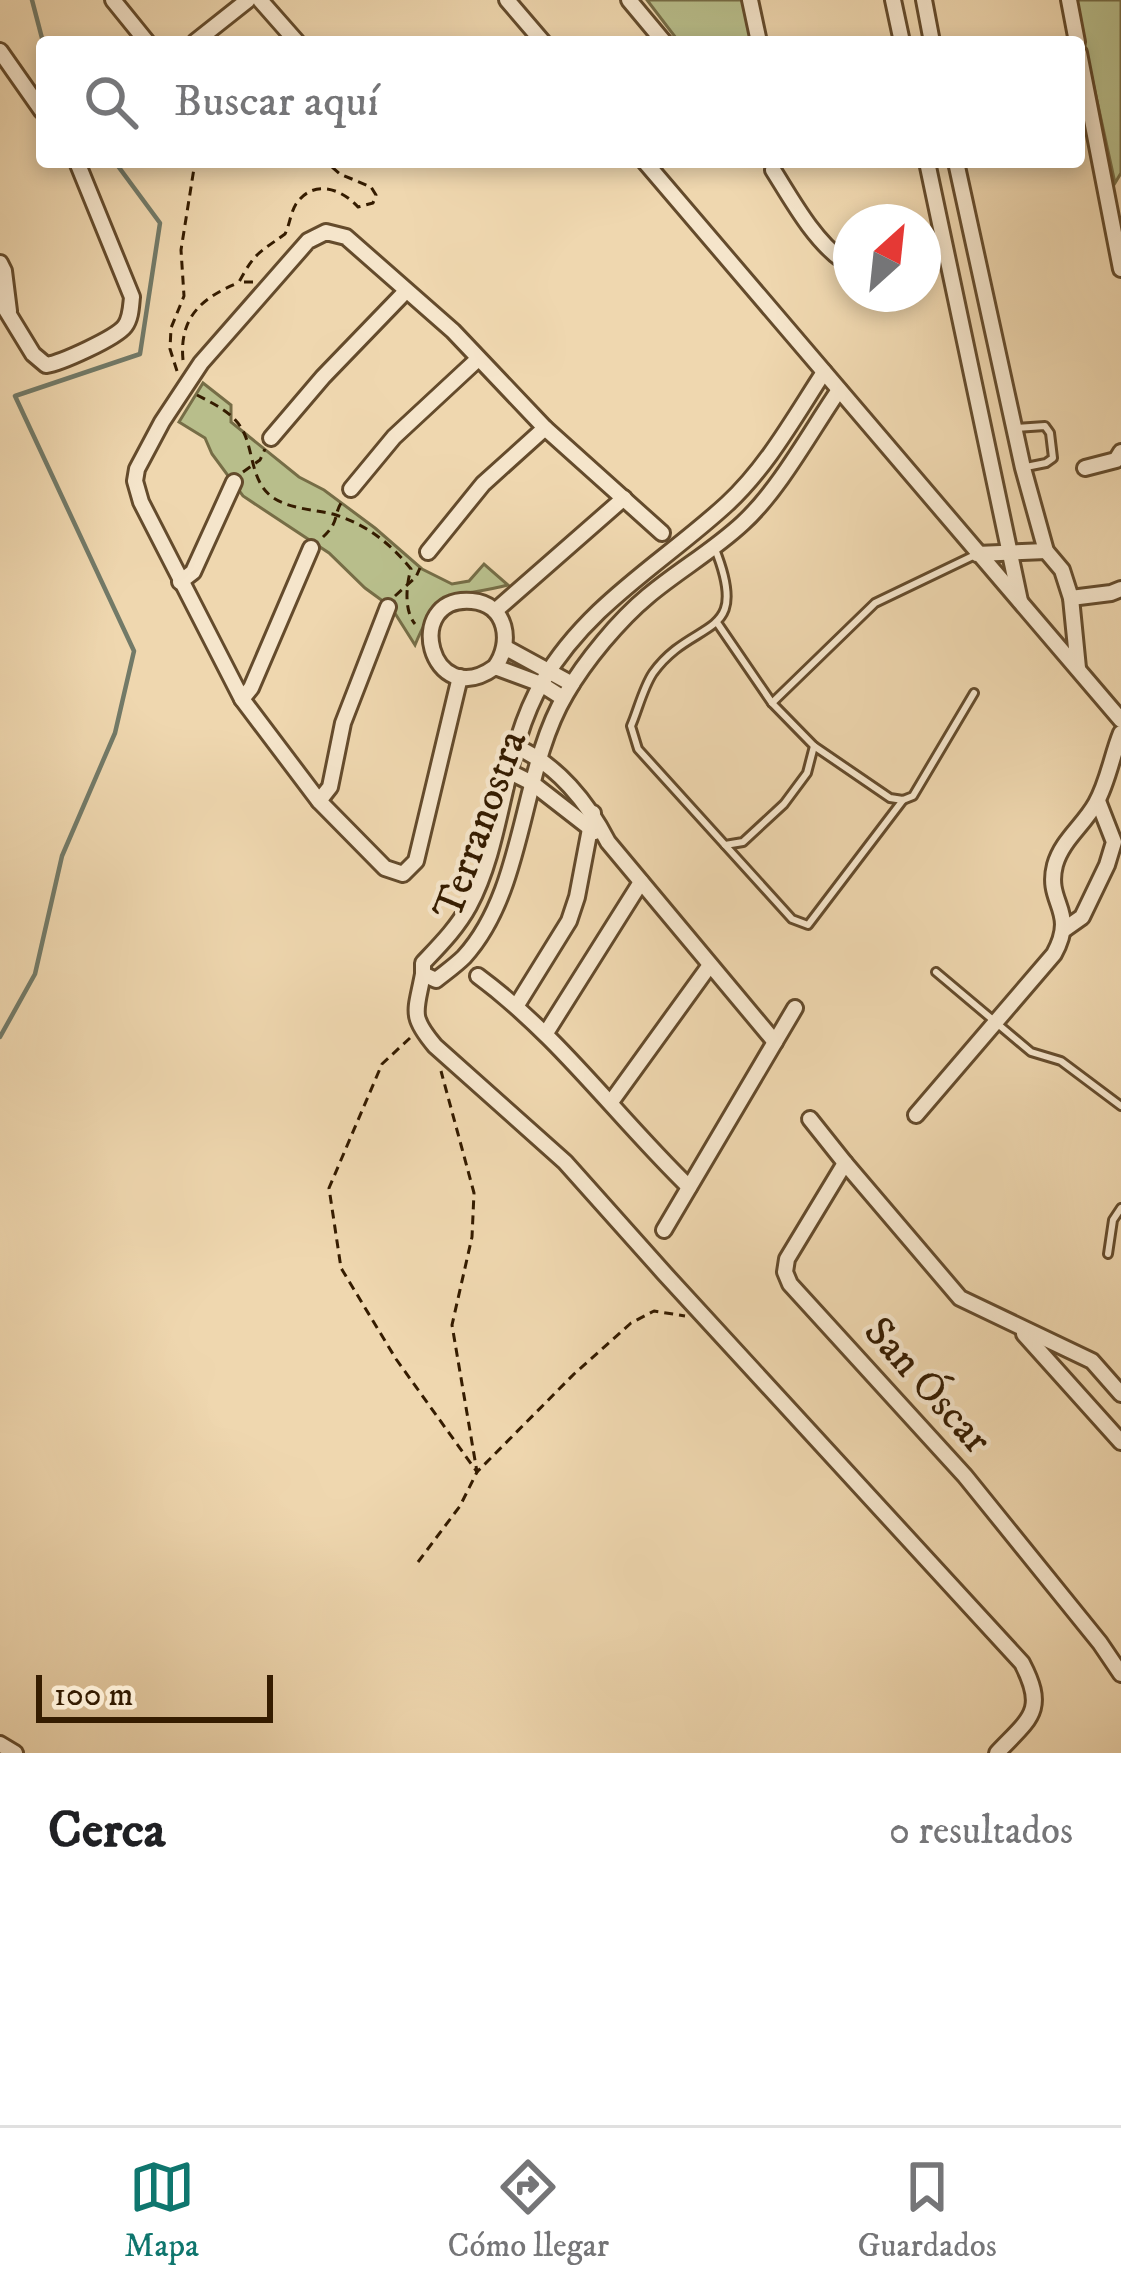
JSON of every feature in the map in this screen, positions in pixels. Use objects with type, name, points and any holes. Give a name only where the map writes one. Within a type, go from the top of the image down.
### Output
[{"type":"street","points":[[113,0],[142,36]]},
{"type":"street","points":[[203,36],[248,0]]},
{"type":"street","points":[[260,0],[292,36]]},
{"type":"street","points":[[508,0],[538,36]]},
{"type":"street","points":[[629,0],[659,36]]},
{"type":"street","points":[[750,0],[758,36]]},
{"type":"street","points":[[893,0],[901,36]]},
{"type":"street","points":[[924,0],[931,36]]},
{"type":"street","points":[[1069,0],[1076,36]]},
{"type":"street","points":[[0,51],[36,103]]},
{"type":"street","points":[[1085,84],[1121,269]]},
{"type":"street","points":[[0,300],[33,354],[46,365],[60,363],[124,328],[131,297],[79,168]]},
{"type":"street","points":[[650,168],[1116,714],[1121,734],[1098,801],[1060,851],[1053,871],[1054,896],[1065,929],[1054,954],[916,1114]]},
{"type":"street","points":[[773,168],[833,253]]},
{"type":"street","points":[[928,168],[1022,606]]},
{"type":"street","points":[[931,182],[957,169],[1023,468],[1046,550],[1062,570],[1071,598],[1078,673]]},
{"type":"street","points":[[1111,218],[1121,202]]},
{"type":"street","points":[[460,677],[416,861],[403,874],[385,868],[319,801],[242,699],[141,502],[137,469],[162,422],[184,388],[308,242],[326,232],[346,237],[453,331],[544,428],[662,532]]},
{"type":"street","points":[[0,263],[10,316]]},
{"type":"street","points":[[271,438],[323,376],[406,291]]},
{"type":"street","points":[[351,489],[394,437],[478,359]]},
{"type":"street","name":"Terranostra","points":[[824,372],[763,466],[717,513],[633,579],[577,634],[545,677],[508,771],[483,873],[470,905],[423,963],[423,974],[436,980],[476,943],[511,864],[539,757],[572,684],[646,597],[748,518],[839,389]]},
{"type":"street","points":[[428,552],[483,484],[544,428]]},
{"type":"street","points":[[1085,468],[1116,460],[1121,452]]},
{"type":"street","points":[[180,582],[193,572],[234,482]]},
{"type":"street","points":[[495,611],[623,498]]},
{"type":"street","points":[[242,699],[251,688],[311,548]]},
{"type":"street","points":[[977,554],[1046,550]]},
{"type":"street","points":[[1071,598],[1121,589]]},
{"type":"street","points":[[452,603],[482,603],[503,622],[506,648],[495,667],[479,676],[450,674],[435,659],[429,640],[432,625],[452,603]]},
{"type":"street","points":[[319,801],[330,787],[343,723],[388,608]]},
{"type":"street","points":[[506,648],[545,677],[563,698]]},
{"type":"street","points":[[495,667],[572,684]]},
{"type":"street","points":[[516,747],[539,757],[775,1042]]},
{"type":"street","points":[[508,771],[591,820]]},
{"type":"street","points":[[1065,929],[1082,917],[1114,842],[1098,801]]},
{"type":"street","points":[[517,1004],[569,921],[591,820]]},
{"type":"street","points":[[546,1033],[641,882]]},
{"type":"street","points":[[611,1102],[710,964]]},
{"type":"street","points":[[423,974],[415,1017],[420,1029],[566,1162],[1022,1663],[1036,1688],[1035,1703],[1029,1718],[997,1753]]},
{"type":"street","points":[[478,976],[517,1004],[689,1187]]},
{"type":"street","points":[[664,1229],[795,1008]]},
{"type":"street","name":"San Óscar","points":[[810,1119],[959,1298],[1092,1361],[1121,1394]]},
{"type":"street","name":"San Óscar","points":[[845,1163],[787,1259],[786,1278],[965,1476],[1121,1674]]},
{"type":"street","name":"San Óscar","points":[[1021,1330],[1121,1442]]},
{"type":"street","name":"San Óscar","points":[[1100,1643],[1121,1654]]},
{"type":"street","points":[[0,1744],[15,1753]]},
{"type":"lane","points":[[1015,428],[1040,425],[1050,434],[1050,461],[1023,468]]},
{"type":"lane","points":[[715,548],[729,600],[718,624],[690,638],[652,674],[631,726],[638,749],[792,919],[808,925],[903,800]]},
{"type":"lane","points":[[772,704],[875,603],[977,554]]},
{"type":"lane","points":[[718,624],[772,704],[814,746],[890,798],[914,796],[974,693]]},
{"type":"lane","points":[[725,845],[743,842],[784,804],[807,773],[814,746]]},
{"type":"lane","points":[[936,972],[1031,1052],[1061,1060],[1121,1106]]},
{"type":"lane","points":[[1108,1254],[1113,1220],[1121,1208]]},
{"type":"path","points":[[239,282],[251,258],[285,234],[291,213],[305,193],[331,189],[358,207],[373,203],[376,195],[371,187],[333,168]]},
{"type":"path","points":[[184,388],[185,329],[206,298],[239,282],[273,281]]},
{"type":"path","points":[[234,482],[260,460],[271,438]]},
{"type":"path","points":[[311,548],[335,525],[338,507],[351,489]]},
{"type":"path","points":[[388,608],[400,589],[416,577],[428,552]]},
{"type":"path","points":[[420,1029],[382,1064],[328,1188],[341,1268],[396,1360],[477,1472]]},
{"type":"path","points":[[435,1046],[473,1193],[472,1237],[452,1325],[477,1472]]},
{"type":"path","points":[[418,1562],[460,1506],[477,1472],[631,1323],[654,1311],[707,1319]]},
{"type":"green space","points":[[647,0],[743,0],[751,36],[674,36]]},
{"type":"green space","points":[[1075,0],[1121,0],[1121,173],[1115,183],[1085,36]]},
{"type":"green space","points":[[203,383],[231,405],[231,422],[299,477],[375,528],[422,569],[452,584],[469,581],[484,564],[508,585],[450,597],[432,612],[415,645],[391,607],[329,553],[243,496],[205,438],[179,422]]},
{"type":"waterway","points":[[32,0],[41,36]]},
{"type":"waterway","points":[[0,1037],[35,974],[62,856],[115,733],[134,651],[15,396],[140,354],[160,223],[119,168]]}]
